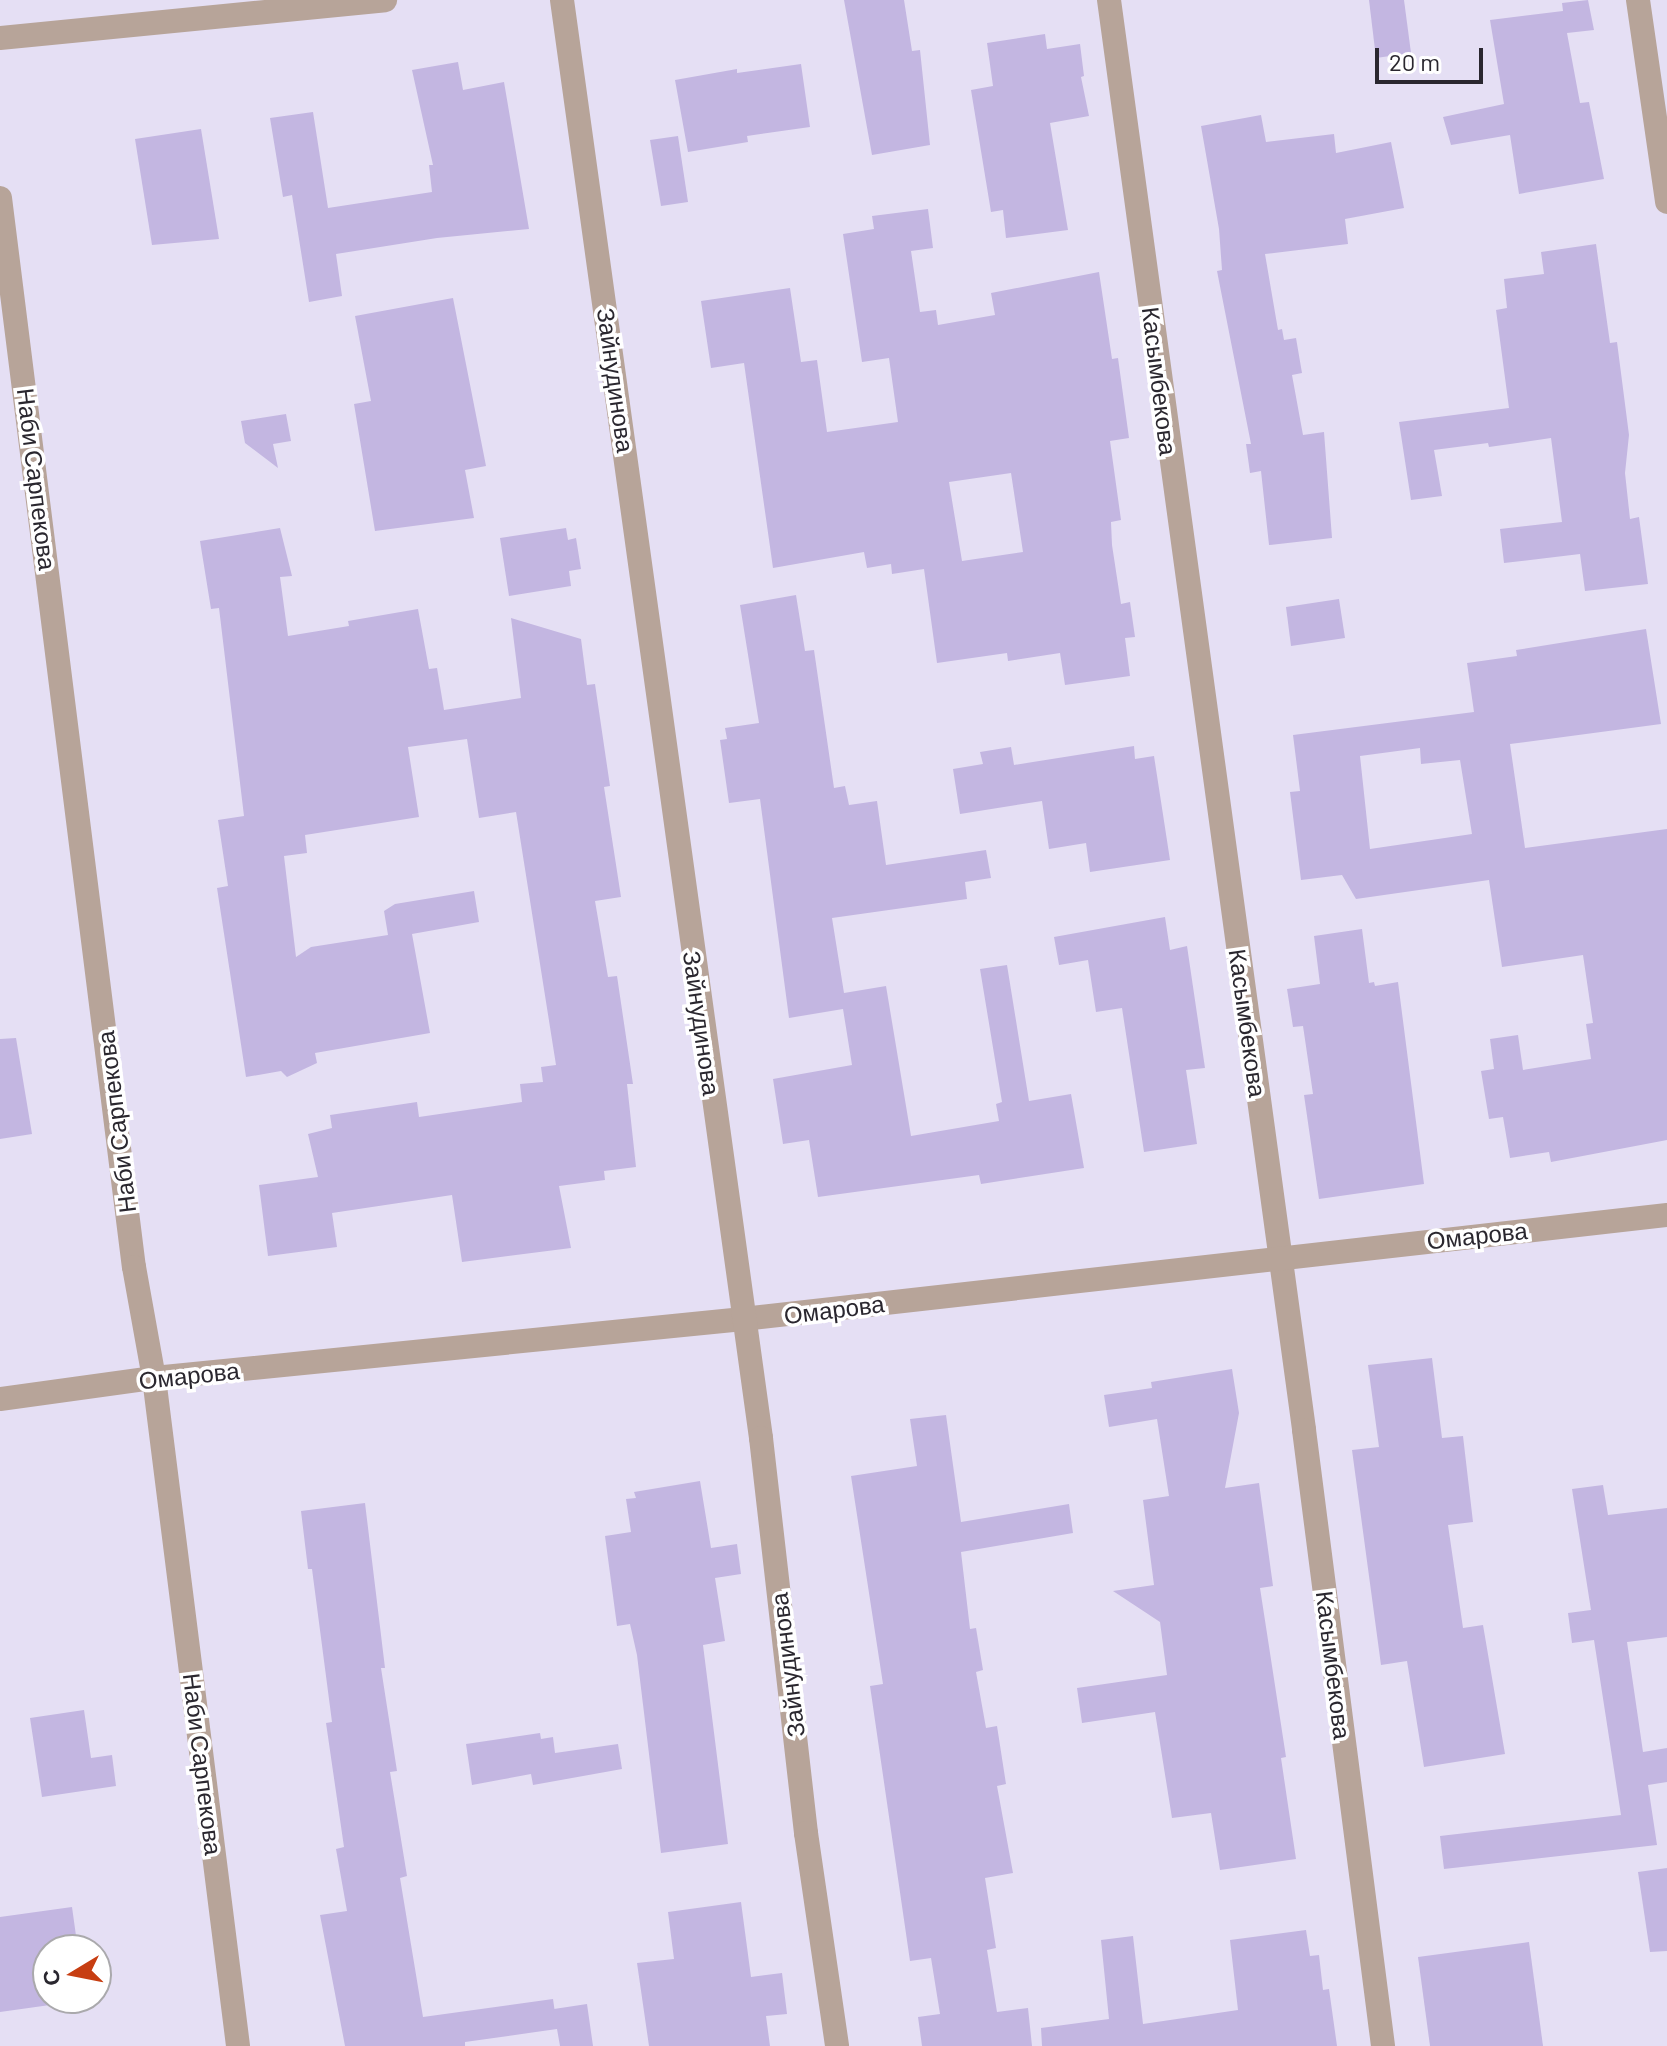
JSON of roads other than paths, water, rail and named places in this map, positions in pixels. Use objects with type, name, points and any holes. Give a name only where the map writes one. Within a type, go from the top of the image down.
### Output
[{"type":"street","points":[[0,38],[385,0]]},
{"type":"street","name":"Зайнудинова","points":[[562,0],[761,1438],[806,1833],[837,2046]]},
{"type":"street","name":"Касымбекова","points":[[1109,0],[1308,1462],[1383,2046]]},
{"type":"street","points":[[1638,0],[1667,202]]},
{"type":"street","name":"Наби Сарпекова","points":[[0,198],[134,1267],[154,1378],[238,2046]]},
{"type":"street","name":"Омарова","points":[[0,1399],[154,1378],[743,1319],[1667,1215]]}]
